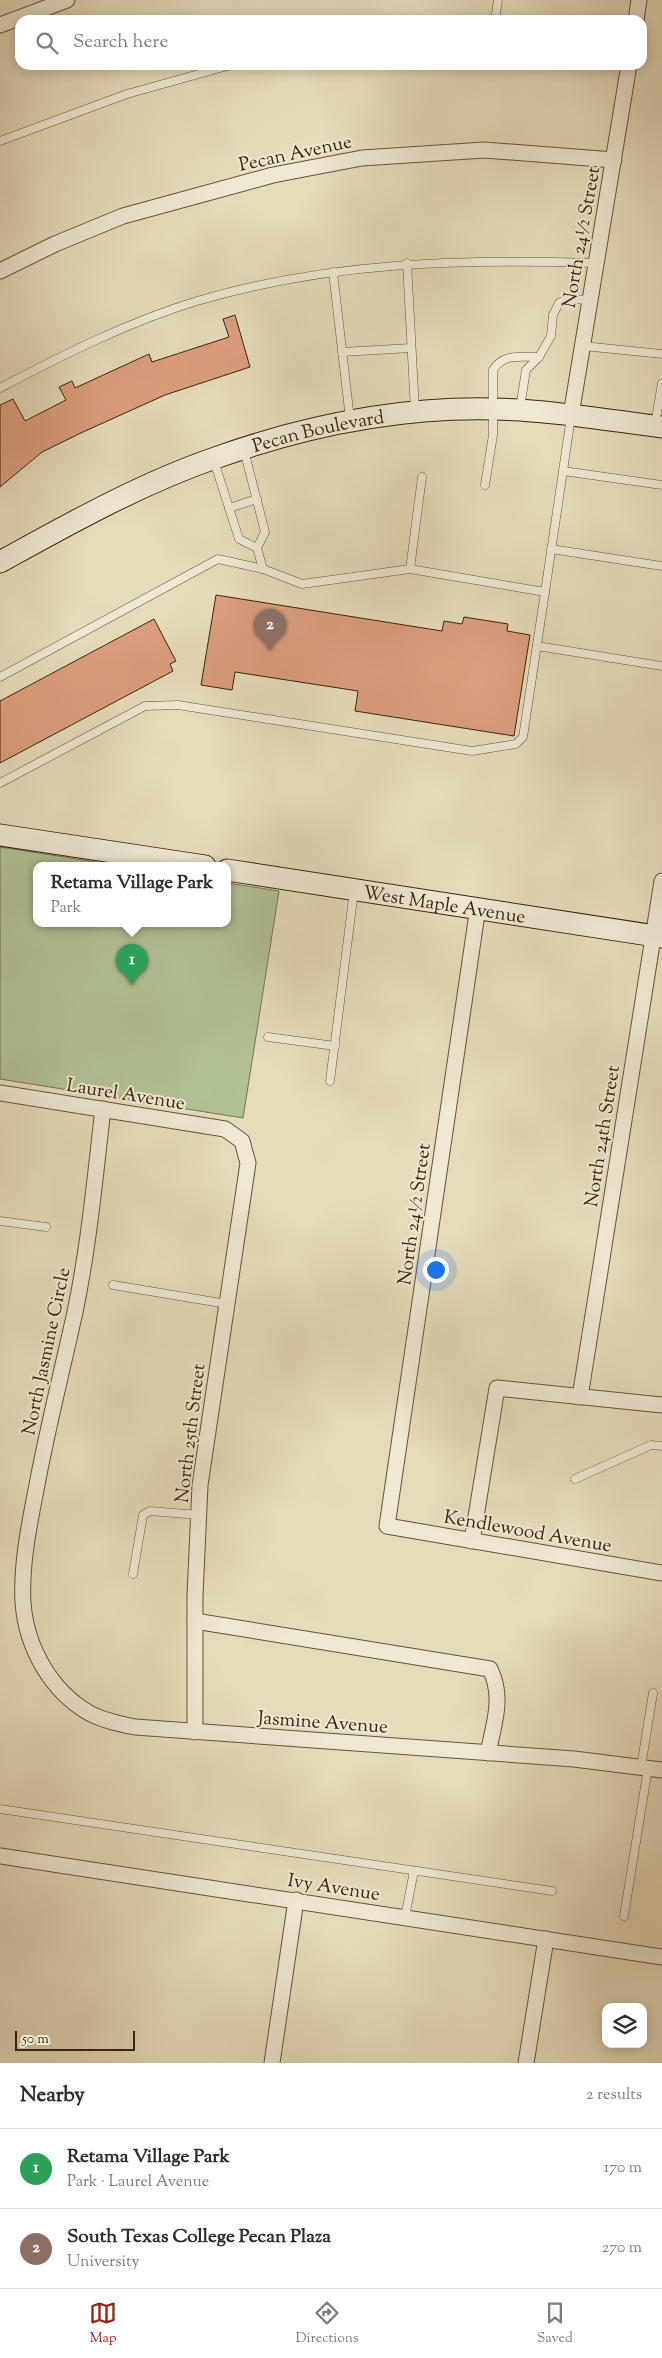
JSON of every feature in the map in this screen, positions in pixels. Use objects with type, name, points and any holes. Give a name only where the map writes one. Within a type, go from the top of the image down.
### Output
[{"type":"main road","name":"Pecan Boulevard","points":[[0,562],[100,509],[213,458],[294,434],[351,422],[415,413],[493,409],[571,415],[658,427]]},
{"type":"main road","points":[[0,835],[179,862]]},
{"type":"main road","name":"West Maple Avenue","points":[[231,871],[658,936]]},
{"type":"street","points":[[27,15],[67,0]]},
{"type":"street","points":[[637,15],[639,0]]},
{"type":"street","points":[[0,25],[15,19]]},
{"type":"street","name":"North 24½ Street","points":[[571,415],[628,70]]},
{"type":"street","name":"Pecan Avenue","points":[[0,271],[55,244],[123,216],[273,175],[362,158],[484,150],[614,160]]},
{"type":"street","name":"North 24th Street","points":[[580,1397],[658,936],[662,881]]},
{"type":"street","name":"North 24½ Street","points":[[387,1526],[478,907]]},
{"type":"street","name":"Laurel Avenue","points":[[0,1093],[225,1129],[242,1141]]},
{"type":"street","name":"North Jasmine Circle","points":[[28,1630],[23,1600],[27,1540],[40,1465],[83,1272],[103,1109]]},
{"type":"street","name":"North 25th Street","points":[[195,1732],[200,1485],[248,1163],[242,1141]]},
{"type":"street","points":[[472,1541],[497,1388],[662,1405]]},
{"type":"street","name":"Kendlewood Avenue","points":[[387,1526],[662,1573]]},
{"type":"street","points":[[196,1621],[490,1669],[497,1683],[498,1699],[488,1753]]},
{"type":"street","name":"Jasmine Avenue","points":[[28,1630],[43,1669],[57,1687],[91,1714],[113,1722],[195,1732],[574,1759],[650,1768]]},
{"type":"street","name":"Ivy Avenue","points":[[0,1856],[662,1957]]},
{"type":"street","points":[[272,2063],[296,1900]]},
{"type":"street","points":[[526,2063],[546,1939]]},
{"type":"lane","points":[[496,15],[498,0]]},
{"type":"lane","points":[[0,141],[128,94],[213,70]]},
{"type":"lane","points":[[0,388],[143,320],[196,302],[259,285],[333,272],[450,261],[596,263]]},
{"type":"lane","points":[[407,264],[415,413]]},
{"type":"lane","points":[[333,272],[351,422]]},
{"type":"lane","points":[[520,410],[526,370],[539,358],[551,336],[553,315],[559,303],[569,299],[590,300]]},
{"type":"lane","points":[[582,346],[662,354]]},
{"type":"lane","points":[[342,352],[412,348]]},
{"type":"lane","points":[[486,485],[493,435],[493,370],[498,363],[510,357],[539,358]]},
{"type":"lane","points":[[658,427],[662,383]]},
{"type":"lane","points":[[0,783],[145,706],[178,705],[472,751],[516,744],[523,737],[571,415]]},
{"type":"lane","points":[[244,448],[265,532],[258,548],[263,569]]},
{"type":"lane","points":[[213,458],[239,539],[258,548]]},
{"type":"lane","points":[[563,471],[662,485]]},
{"type":"lane","points":[[410,569],[422,477]]},
{"type":"lane","points":[[229,508],[257,499]]},
{"type":"lane","points":[[551,549],[662,566]]},
{"type":"lane","points":[[0,677],[218,559],[263,569],[302,584],[410,569],[544,592]]},
{"type":"lane","points":[[537,646],[662,666]]},
{"type":"lane","points":[[330,1081],[354,889]]},
{"type":"lane","points":[[268,1037],[335,1046]]},
{"type":"lane","points":[[0,1220],[46,1227]]},
{"type":"lane","points":[[113,1286],[227,1304]]},
{"type":"lane","points":[[575,1479],[650,1445],[662,1446]]},
{"type":"lane","points":[[133,1574],[143,1514],[150,1511],[199,1515]]},
{"type":"lane","points":[[624,1916],[650,1768],[653,1694]]},
{"type":"lane","points":[[0,1809],[552,1891]]},
{"type":"lane","points":[[405,1917],[414,1871]]},
{"type":"green space","points":[[0,847],[96,862],[33,862],[33,927],[231,927],[231,884],[279,891],[243,1118],[0,1079]]},
{"type":"building","points":[[235,315],[250,367],[165,395],[83,432],[42,452],[0,487],[0,405],[13,399],[25,421],[66,400],[59,387],[72,381],[75,388],[149,354],[152,362],[229,337],[223,319]]},
{"type":"building","points":[[216,595],[442,631],[444,621],[462,624],[464,617],[508,624],[507,631],[530,635],[514,736],[355,711],[358,691],[235,672],[232,690],[201,685]]},
{"type":"building","points":[[154,619],[176,661],[170,664],[173,671],[0,763],[0,701]]},
{"type":"place","name":"South Texas College Pecan Plaza","points":[[270,650]]},
{"type":"place","name":"Retama Village Park","points":[[132,985]]}]
